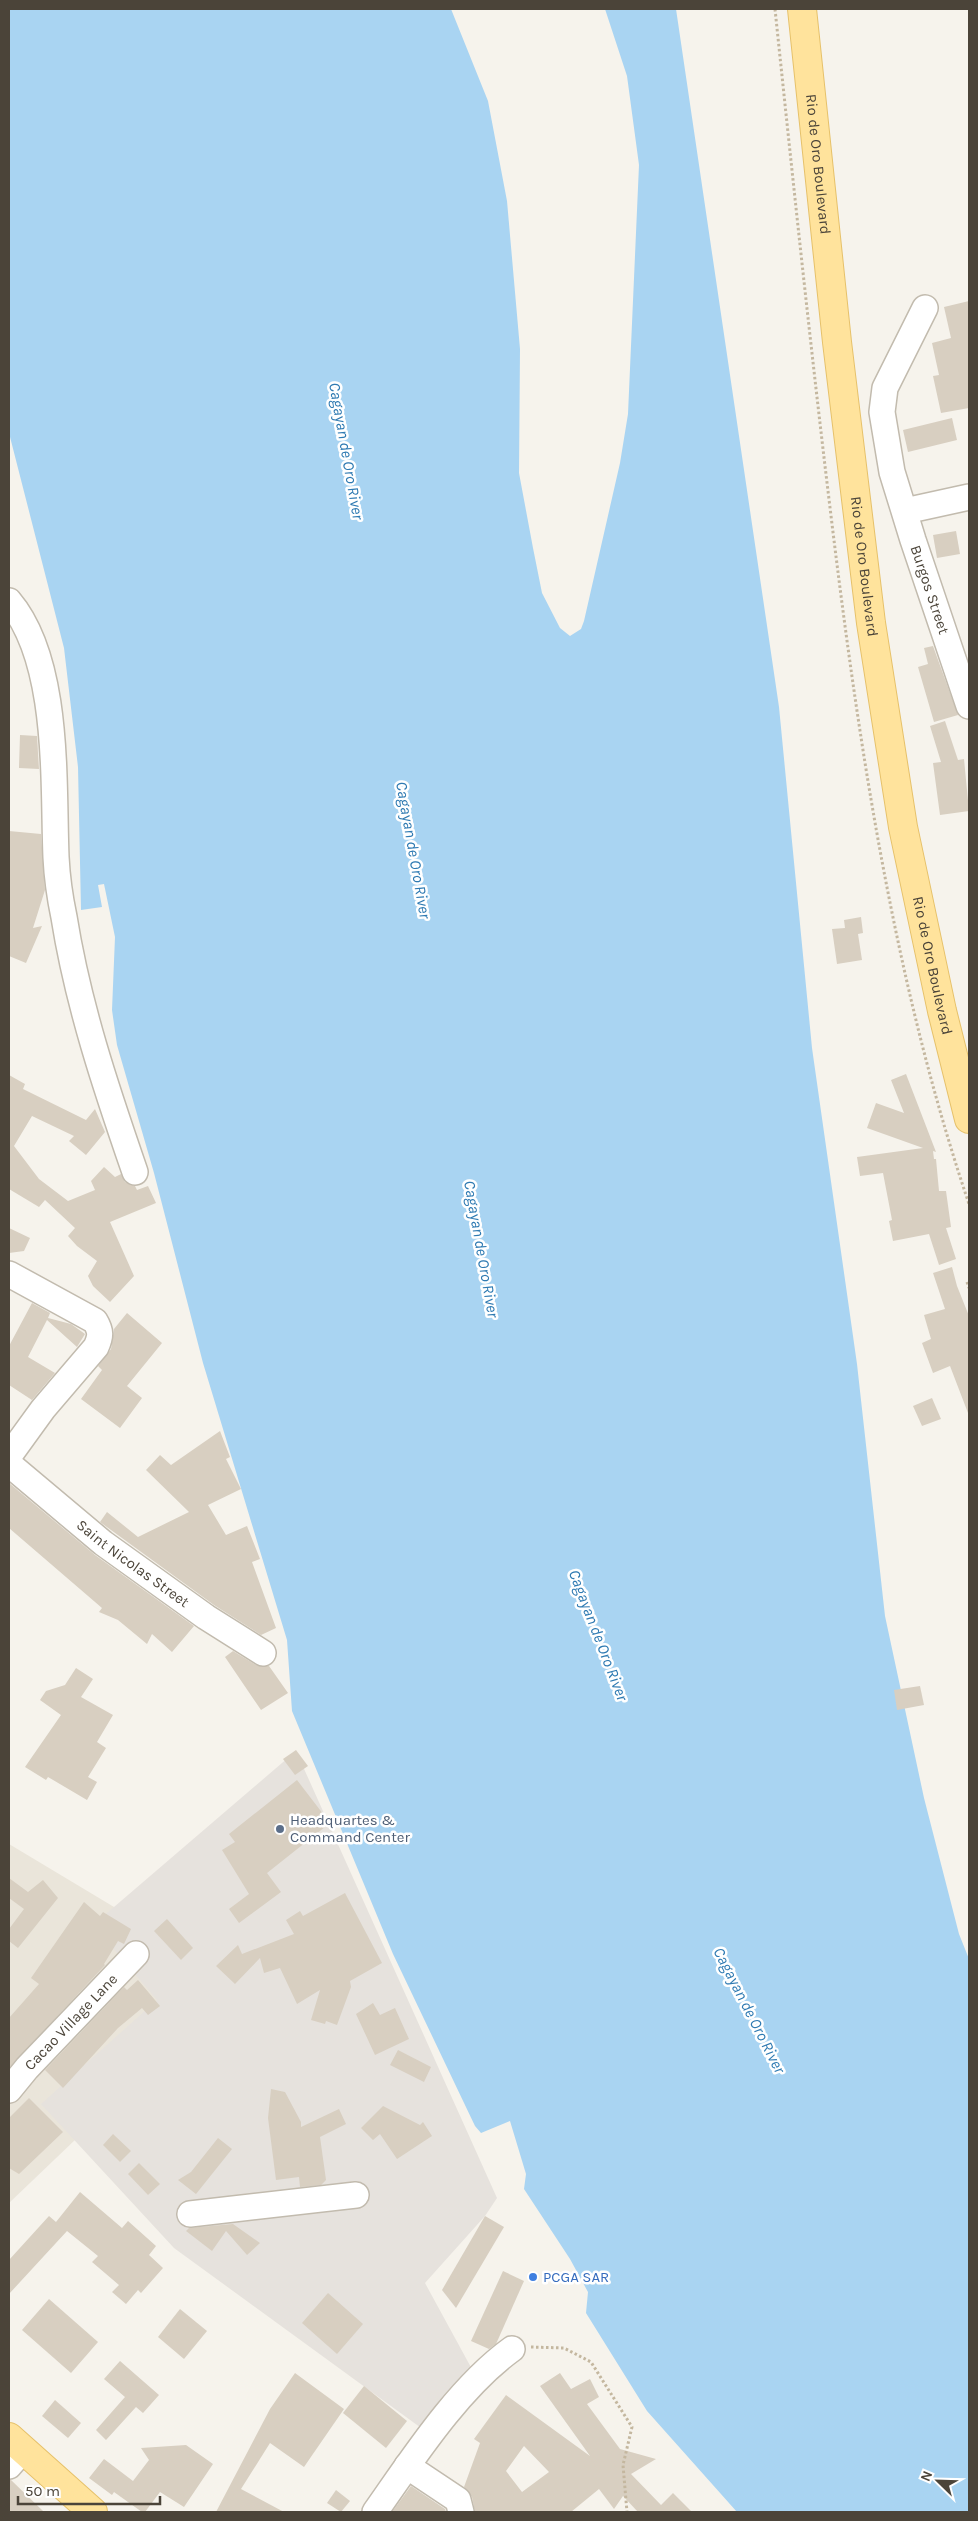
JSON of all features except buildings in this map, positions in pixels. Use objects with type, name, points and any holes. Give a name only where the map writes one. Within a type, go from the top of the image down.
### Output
[{"type":"main road","name":"Rio de Oro Boulevard","points":[[802,9],[837,342],[872,623],[903,826],[942,1011],[969,1119]]},
{"type":"main road","points":[[14,2451],[93,2512]]},
{"type":"street","name":"Burgos Street","points":[[925,308],[885,388],[882,412],[892,472],[912,540],[969,706]]},
{"type":"street","points":[[905,512],[969,497]]},
{"type":"street","points":[[9,601],[31,636],[42,675],[49,720],[54,789],[56,859],[64,917],[76,980],[92,1043],[136,1172]]},
{"type":"street","points":[[9,1274],[95,1320],[100,1329],[100,1337],[96,1347],[43,1410],[9,1456]]},
{"type":"street","name":"Saint Nicolas Street","points":[[9,1464],[103,1543],[206,1616],[263,1653]]},
{"type":"street","name":"Cacao Village Lane","points":[[9,2090],[34,2061],[136,1954]]},
{"type":"street","points":[[190,2214],[356,2194]]},
{"type":"street","points":[[375,2512],[407,2466],[469,2388],[494,2362],[512,2349]]},
{"type":"street","points":[[407,2466],[458,2500],[460,2512]]},
{"type":"path","points":[[967,1282],[969,1288]]},
{"type":"path","points":[[512,2349],[536,2346],[564,2348],[591,2362],[632,2427],[623,2465],[627,2512]]},
{"type":"shaded area","points":[[296,1751],[497,2198],[485,2216],[425,2283],[473,2371],[428,2433],[174,2248],[41,2104],[157,2000],[93,1925]]},
{"type":"shaded area","points":[[9,1844],[134,1919],[179,2000],[77,2138],[9,2203]]},
{"type":"water","name":"Cagayan de Oro River","points":[[9,9],[451,9],[488,101],[507,201],[520,349],[519,473],[533,548],[542,593],[560,628],[570,636],[581,629],[584,621],[620,463],[628,414],[639,165],[627,76],[605,9],[676,9],[779,707],[812,1048],[857,1364],[885,1616],[924,1798],[959,1934],[969,1959],[969,2512],[737,2512],[647,2411],[586,2313],[588,2292],[570,2259],[524,2189],[526,2174],[510,2121],[481,2133],[475,2126],[393,1954],[292,1711],[287,1640],[203,1363],[154,1173],[117,1045],[112,1010],[115,937],[104,884],[98,885],[102,907],[81,910],[78,767],[64,648],[9,433]]},
{"type":"place","name":"Headquartes & Command Center","points":[[280,1829]]},
{"type":"place","name":"PCGA SAR","points":[[533,2277]]}]
